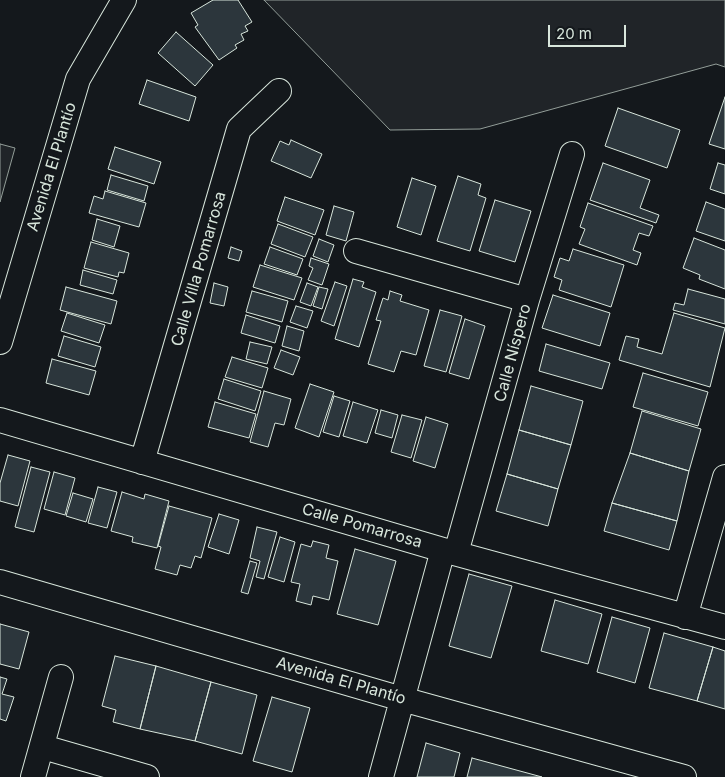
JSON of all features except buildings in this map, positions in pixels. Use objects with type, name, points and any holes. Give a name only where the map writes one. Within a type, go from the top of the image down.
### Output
[{"type":"street","name":"Avenida El Plantío","points":[[0,342],[78,79],[124,0]]},
{"type":"street","name":"Calle Villa Pomarrosa","points":[[142,462],[240,129],[279,91]]},
{"type":"street","name":"Calle Níspero","points":[[381,777],[402,699],[450,552],[572,154]]},
{"type":"street","points":[[356,251],[527,300]]},
{"type":"street","name":"Calle Pomarrosa","points":[[0,420],[450,552],[725,627]]},
{"type":"street","points":[[684,617],[725,477]]},
{"type":"street","name":"Avenida El Plantío","points":[[0,582],[402,699],[684,777]]},
{"type":"street","points":[[33,777],[62,677]]},
{"type":"street","points":[[43,747],[147,777]]},
{"type":"shaded area","points":[[264,0],[725,0],[725,67],[716,64],[480,129],[390,130]]},
{"type":"shaded area","points":[[0,144],[15,148],[0,202]]}]
